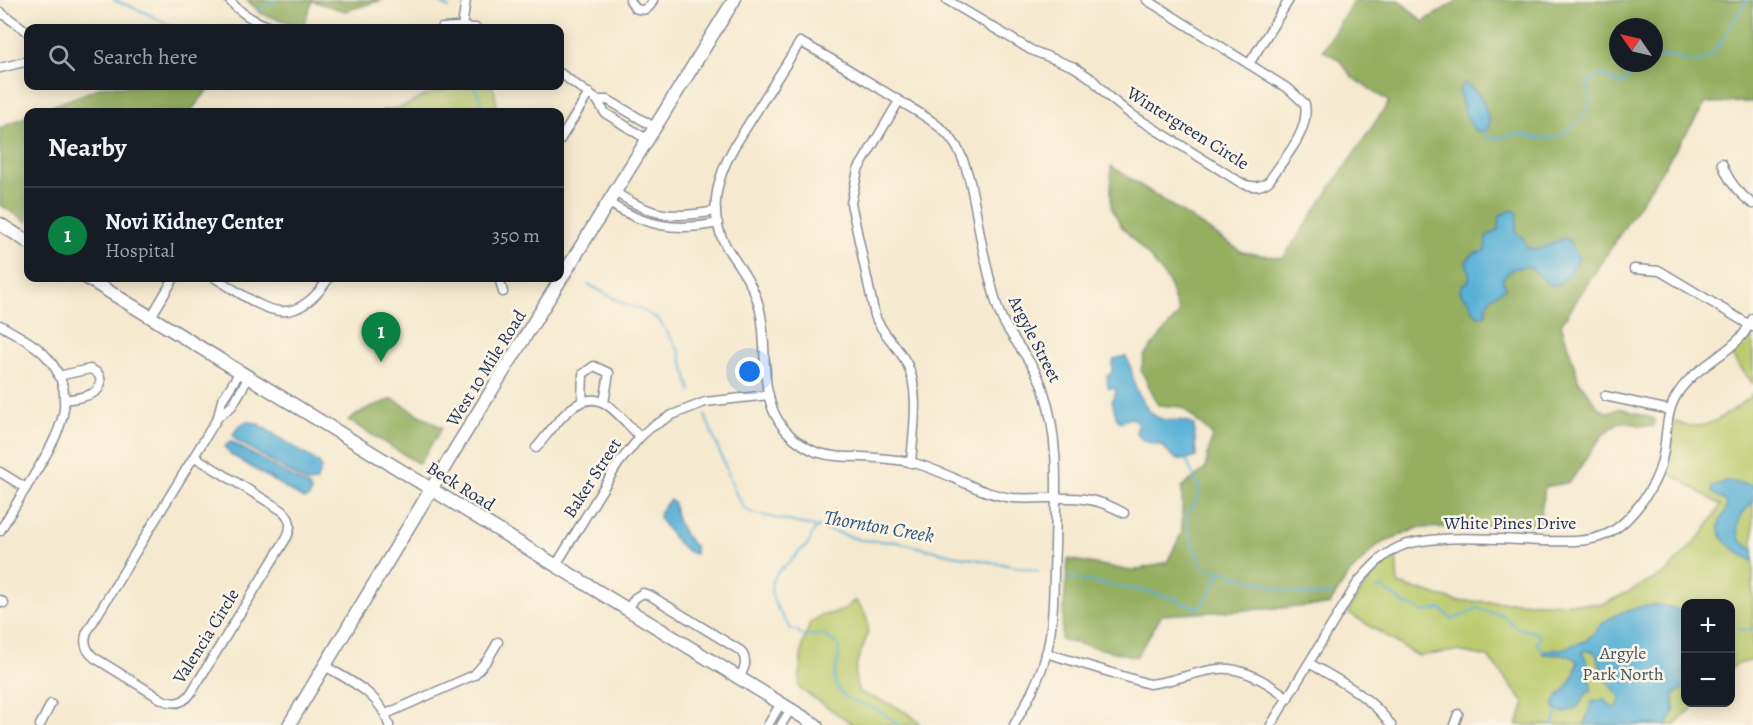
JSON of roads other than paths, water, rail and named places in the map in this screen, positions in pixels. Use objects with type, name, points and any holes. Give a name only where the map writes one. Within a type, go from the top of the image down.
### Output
[{"type":"main road","name":"West 10 Mile Road","points":[[564,276],[734,0]]},
{"type":"main road","points":[[0,224],[24,239]]},
{"type":"main road","name":"Beck Road","points":[[94,282],[816,725]]},
{"type":"main road","name":"West 10 Mile Road","points":[[289,725],[560,282]]},
{"type":"street","points":[[229,0],[245,16],[261,24]]},
{"type":"street","points":[[462,24],[466,0]]},
{"type":"street","points":[[630,0],[635,8],[642,10],[650,7],[653,0]]},
{"type":"street","name":"Wintergreen Circle","points":[[947,0],[1031,50],[1074,67],[1092,79],[1129,113],[1232,177],[1253,187],[1262,186],[1269,180],[1306,122],[1305,104],[1297,95],[1146,0]]},
{"type":"street","points":[[1249,64],[1289,0]]},
{"type":"street","points":[[0,12],[24,29]]},
{"type":"street","name":"Argyle Street","points":[[716,211],[716,192],[726,161],[800,42],[825,54],[940,128],[959,152],[973,199],[996,304],[1013,339],[1027,358],[1043,387],[1052,422],[1056,458],[1052,624],[1046,653],[1029,697],[1014,725]]},
{"type":"street","points":[[0,68],[24,62]]},
{"type":"street","points":[[564,76],[597,100],[605,112],[648,140]]},
{"type":"street","points":[[564,134],[589,93]]},
{"type":"street","points":[[597,100],[608,100],[656,128]]},
{"type":"street","points":[[899,101],[858,170],[851,203],[875,316],[880,328],[908,364],[912,377],[914,397],[912,463]]},
{"type":"street","points":[[1722,163],[1726,175],[1737,192],[1753,204]]},
{"type":"street","points":[[612,198],[636,218],[654,225],[694,227],[718,223]]},
{"type":"street","points":[[612,198],[657,214],[690,215],[716,211],[725,245],[747,278],[759,304],[771,406],[778,421],[801,444],[814,451],[841,457],[912,463],[992,494],[1012,498],[1088,499],[1124,513]]},
{"type":"street","points":[[654,225],[657,214]]},
{"type":"street","points":[[1634,269],[1660,271],[1752,324]]},
{"type":"street","points":[[151,317],[172,282]]},
{"type":"street","points":[[228,282],[266,308],[282,312],[295,310],[312,300],[326,282]]},
{"type":"street","points":[[500,282],[503,292]]},
{"type":"street","name":"White Pines Drive","points":[[1271,725],[1358,582],[1375,563],[1395,548],[1412,542],[1438,539],[1572,541],[1603,536],[1624,522],[1636,509],[1658,474],[1670,410],[1683,385],[1741,337],[1752,324]]},
{"type":"street","points":[[0,325],[47,357],[58,376],[64,400],[60,431],[0,531]]},
{"type":"street","points":[[582,401],[583,374],[594,366],[609,373],[604,403]]},
{"type":"street","points":[[58,376],[90,369],[98,373],[101,380],[99,388],[92,394],[64,400]]},
{"type":"street","name":"Valencia Circle","points":[[195,456],[283,511],[290,520],[290,528],[287,537],[192,693],[183,701],[172,703],[163,700],[91,655],[85,639],[87,632],[218,417],[232,406],[245,374]]},
{"type":"street","name":"Baker Street","points":[[556,565],[618,464],[640,437],[672,415],[690,407],[724,399],[769,395]]},
{"type":"street","points":[[1605,396],[1670,410]]},
{"type":"street","points":[[536,448],[571,408],[582,401],[591,400],[604,403],[640,437]]},
{"type":"street","points":[[0,472],[26,488]]},
{"type":"street","points":[[628,609],[635,598],[643,593],[741,651],[745,656],[746,665],[739,678]]},
{"type":"street","points":[[386,714],[474,675],[488,659],[498,642]]},
{"type":"street","points":[[1046,653],[1149,684],[1165,683],[1219,669],[1237,671],[1255,677],[1288,698]]},
{"type":"street","points":[[1309,663],[1347,685],[1373,704],[1391,725]]},
{"type":"street","points":[[325,666],[369,693],[386,714],[389,725]]},
{"type":"street","points":[[40,725],[51,704]]},
{"type":"street","points":[[768,725],[786,706]]},
{"type":"street","points":[[781,725],[786,706]]},
{"type":"street","points":[[1454,725],[1458,714]]},
{"type":"water","points":[[1464,83],[1479,95],[1484,104],[1490,123],[1485,132],[1474,130],[1465,113],[1459,91]]},
{"type":"water","points":[[1513,210],[1517,212],[1516,233],[1524,239],[1526,247],[1543,248],[1567,238],[1579,259],[1566,278],[1557,285],[1547,283],[1528,266],[1512,269],[1502,279],[1506,288],[1489,300],[1486,315],[1478,316],[1468,299],[1460,291],[1462,285],[1469,281],[1466,262],[1473,254],[1485,251],[1486,237],[1499,229],[1500,215]]},
{"type":"water","points":[[1125,356],[1130,365],[1137,391],[1151,412],[1164,420],[1184,421],[1194,425],[1196,457],[1186,460],[1177,459],[1163,446],[1148,442],[1138,436],[1136,420],[1130,418],[1121,422],[1117,419],[1112,401],[1117,389],[1108,388],[1107,376],[1112,373],[1114,359]]},
{"type":"water","points":[[247,421],[258,424],[319,463],[321,468],[316,482],[307,483],[236,440],[233,434],[240,425]]},
{"type":"water","points":[[230,441],[309,487],[311,492],[309,497],[302,498],[230,454],[225,447]]},
{"type":"water","points":[[1725,481],[1753,485],[1753,502],[1742,515],[1738,528],[1740,540],[1753,550],[1753,561],[1728,544],[1720,533],[1719,526],[1726,509],[1726,502],[1712,492],[1711,488]]},
{"type":"water","points":[[670,500],[674,503],[680,526],[695,547],[695,554],[679,544],[659,517],[660,511]]},
{"type":"water","points":[[1659,605],[1681,612],[1681,690],[1674,694],[1675,707],[1669,722],[1666,725],[1584,725],[1592,702],[1604,699],[1613,708],[1617,707],[1621,698],[1605,678],[1595,652],[1585,650],[1583,653],[1590,668],[1591,691],[1586,694],[1578,707],[1564,713],[1555,710],[1554,703],[1572,679],[1577,661],[1568,655],[1543,654],[1542,650],[1562,649],[1587,640],[1603,623],[1617,614],[1643,606]]},
{"type":"waterway","name":"Thornton Creek","points":[[114,0],[168,24]]},
{"type":"waterway","name":"Thornton Creek","points":[[257,11],[275,0]]},
{"type":"waterway","name":"Thornton Creek","points":[[436,0],[449,8]]},
{"type":"waterway","points":[[1663,56],[1697,62],[1707,59],[1713,54],[1747,0]]},
{"type":"waterway","points":[[1485,132],[1491,138],[1518,134],[1542,138],[1556,137],[1568,130],[1588,108],[1590,95],[1587,84],[1590,80],[1603,75],[1623,85],[1630,72]]},
{"type":"waterway","name":"Thornton Creek","points":[[476,90],[480,98],[481,108]]},
{"type":"waterway","name":"Thornton Creek","points":[[588,284],[659,320],[679,351],[691,391]]},
{"type":"waterway","name":"Thornton Creek","points":[[705,415],[736,494],[744,508],[752,513],[833,531],[860,540],[897,542],[1039,571]]},
{"type":"waterway","points":[[1187,460],[1198,487],[1199,496],[1188,512],[1187,524],[1194,548],[1203,566],[1214,571],[1225,571],[1234,576],[1268,584],[1280,590],[1313,596],[1332,594]]},
{"type":"waterway","points":[[817,528],[808,545],[778,572],[773,580],[771,588],[775,604],[791,629],[806,636],[824,635],[838,645],[839,654],[834,677],[841,693],[887,716],[898,725]]},
{"type":"waterway","name":"Thornton Creek","points":[[1068,578],[1145,591],[1177,599],[1185,605],[1198,609],[1221,573]]},
{"type":"waterway","name":"Thornton Creek","points":[[1376,589],[1383,588],[1407,606],[1412,605],[1423,612],[1441,609],[1453,620],[1477,608],[1495,614],[1500,613],[1517,628],[1538,633],[1540,639],[1536,642],[1543,651]]},
{"type":"waterway","name":"Thornton Creek","points":[[1738,629],[1753,630]]},
{"type":"waterway","points":[[1552,725],[1558,712]]},
{"type":"place","name":"Novi Kidney Center","points":[[381,362]]},
{"type":"park label","name":"Argyle Park North","points":[[1623,663]]}]
